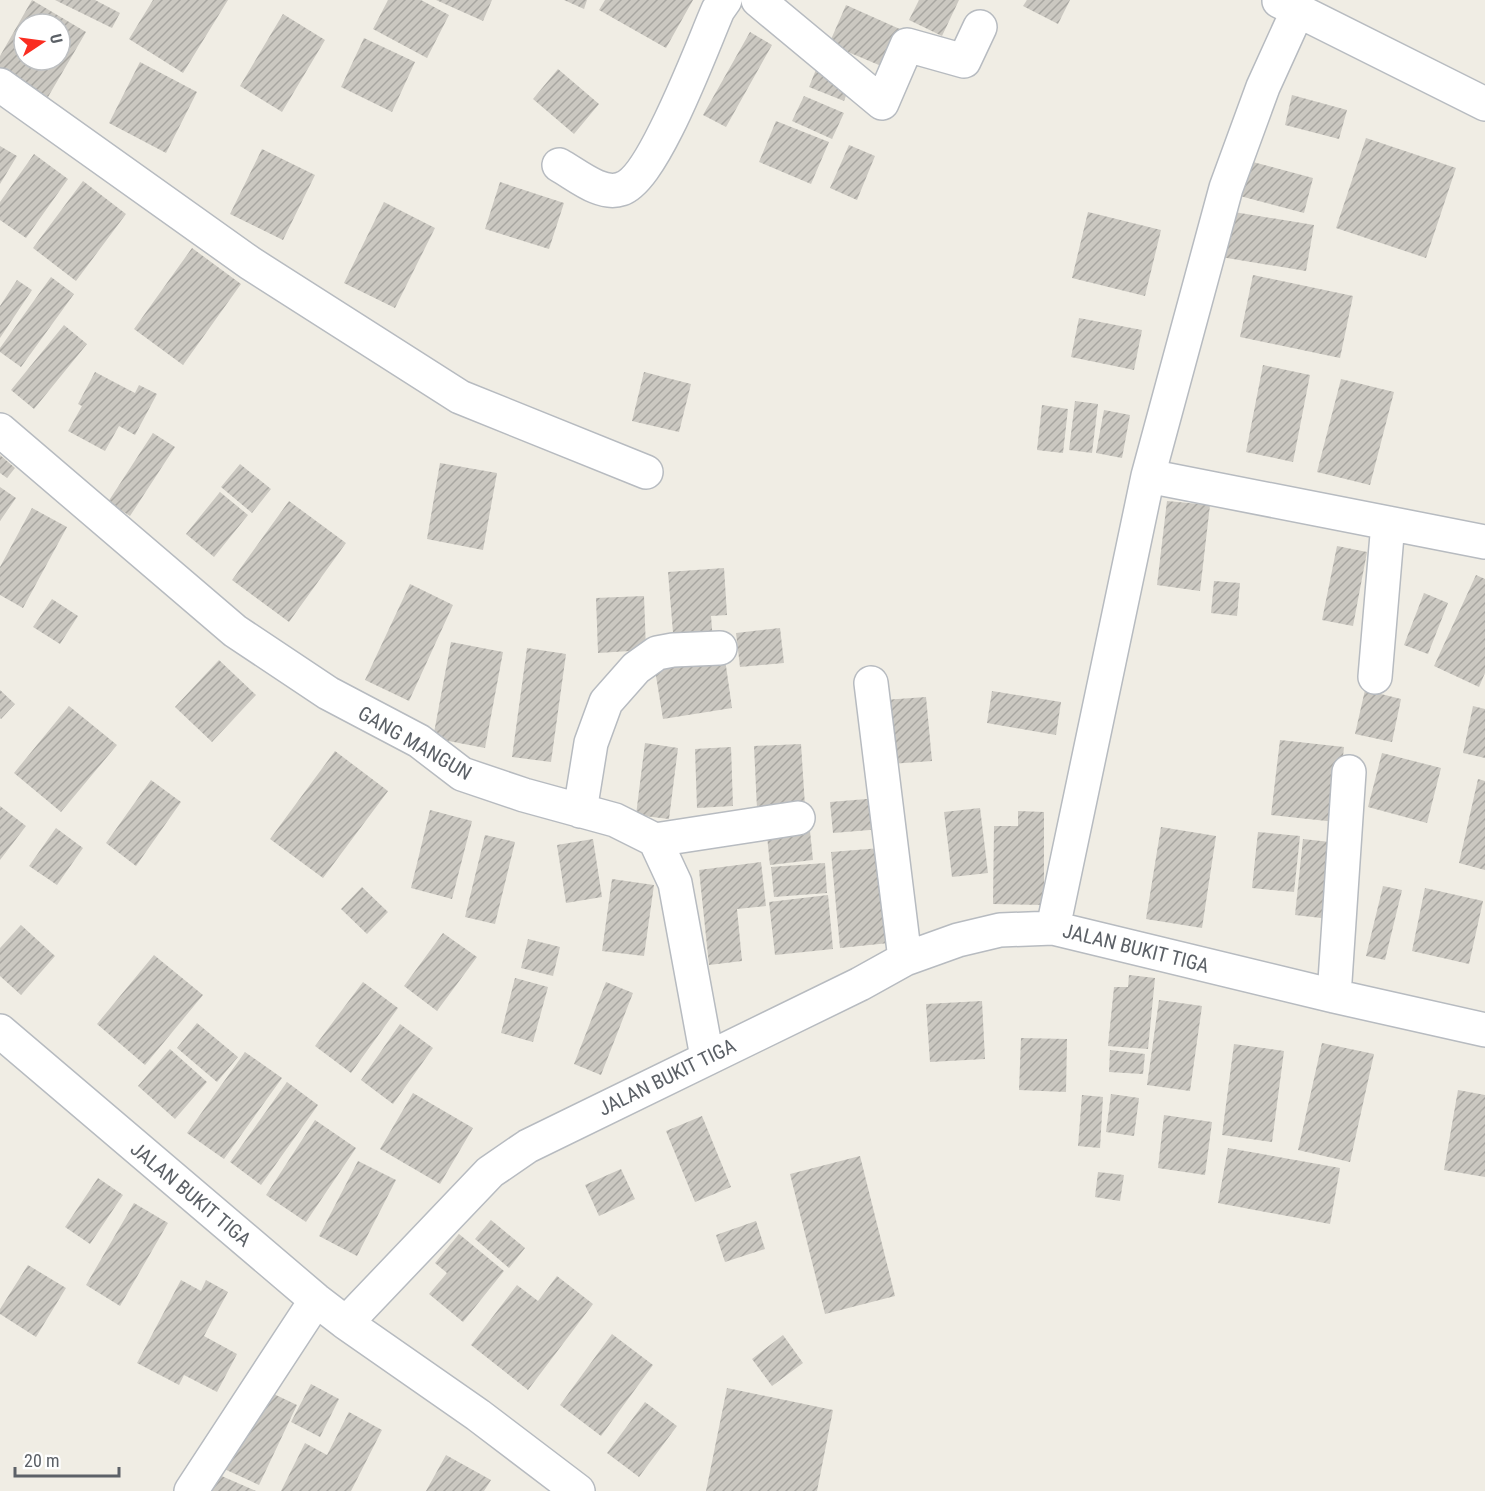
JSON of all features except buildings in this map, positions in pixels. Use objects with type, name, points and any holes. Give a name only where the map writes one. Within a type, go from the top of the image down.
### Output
[{"type":"street","points":[[559,165],[605,191],[623,189],[637,178],[663,138],[718,10],[725,0]]},
{"type":"street","points":[[771,4],[882,103],[906,45],[964,61],[980,27]]},
{"type":"street","points":[[1053,927],[1148,476],[1226,188],[1263,87],[1287,5],[1485,104]]},
{"type":"street","points":[[0,85],[250,263],[460,398],[646,472]]},
{"type":"street","name":"GANG MANGUN","points":[[0,430],[235,631],[328,693],[419,741],[462,774],[524,795],[615,820],[655,840]]},
{"type":"street","points":[[1148,476],[1485,542]]},
{"type":"street","points":[[1375,677],[1388,523]]},
{"type":"street","points":[[580,811],[591,743],[606,702],[636,668],[657,653],[720,648]]},
{"type":"street","points":[[871,683],[905,959]]},
{"type":"street","points":[[1334,996],[1349,772]]},
{"type":"street","points":[[707,1057],[675,883],[655,840],[798,818]]},
{"type":"street","name":"JALAN BUKIT TIGA","points":[[2,1037],[346,1323],[490,1172],[528,1146],[860,984],[905,959],[958,940],[1000,930],[1053,927],[1334,996],[1485,1030]]},
{"type":"street","points":[[191,1491],[316,1300]]},
{"type":"street","points":[[346,1323],[477,1415],[578,1491]]}]
